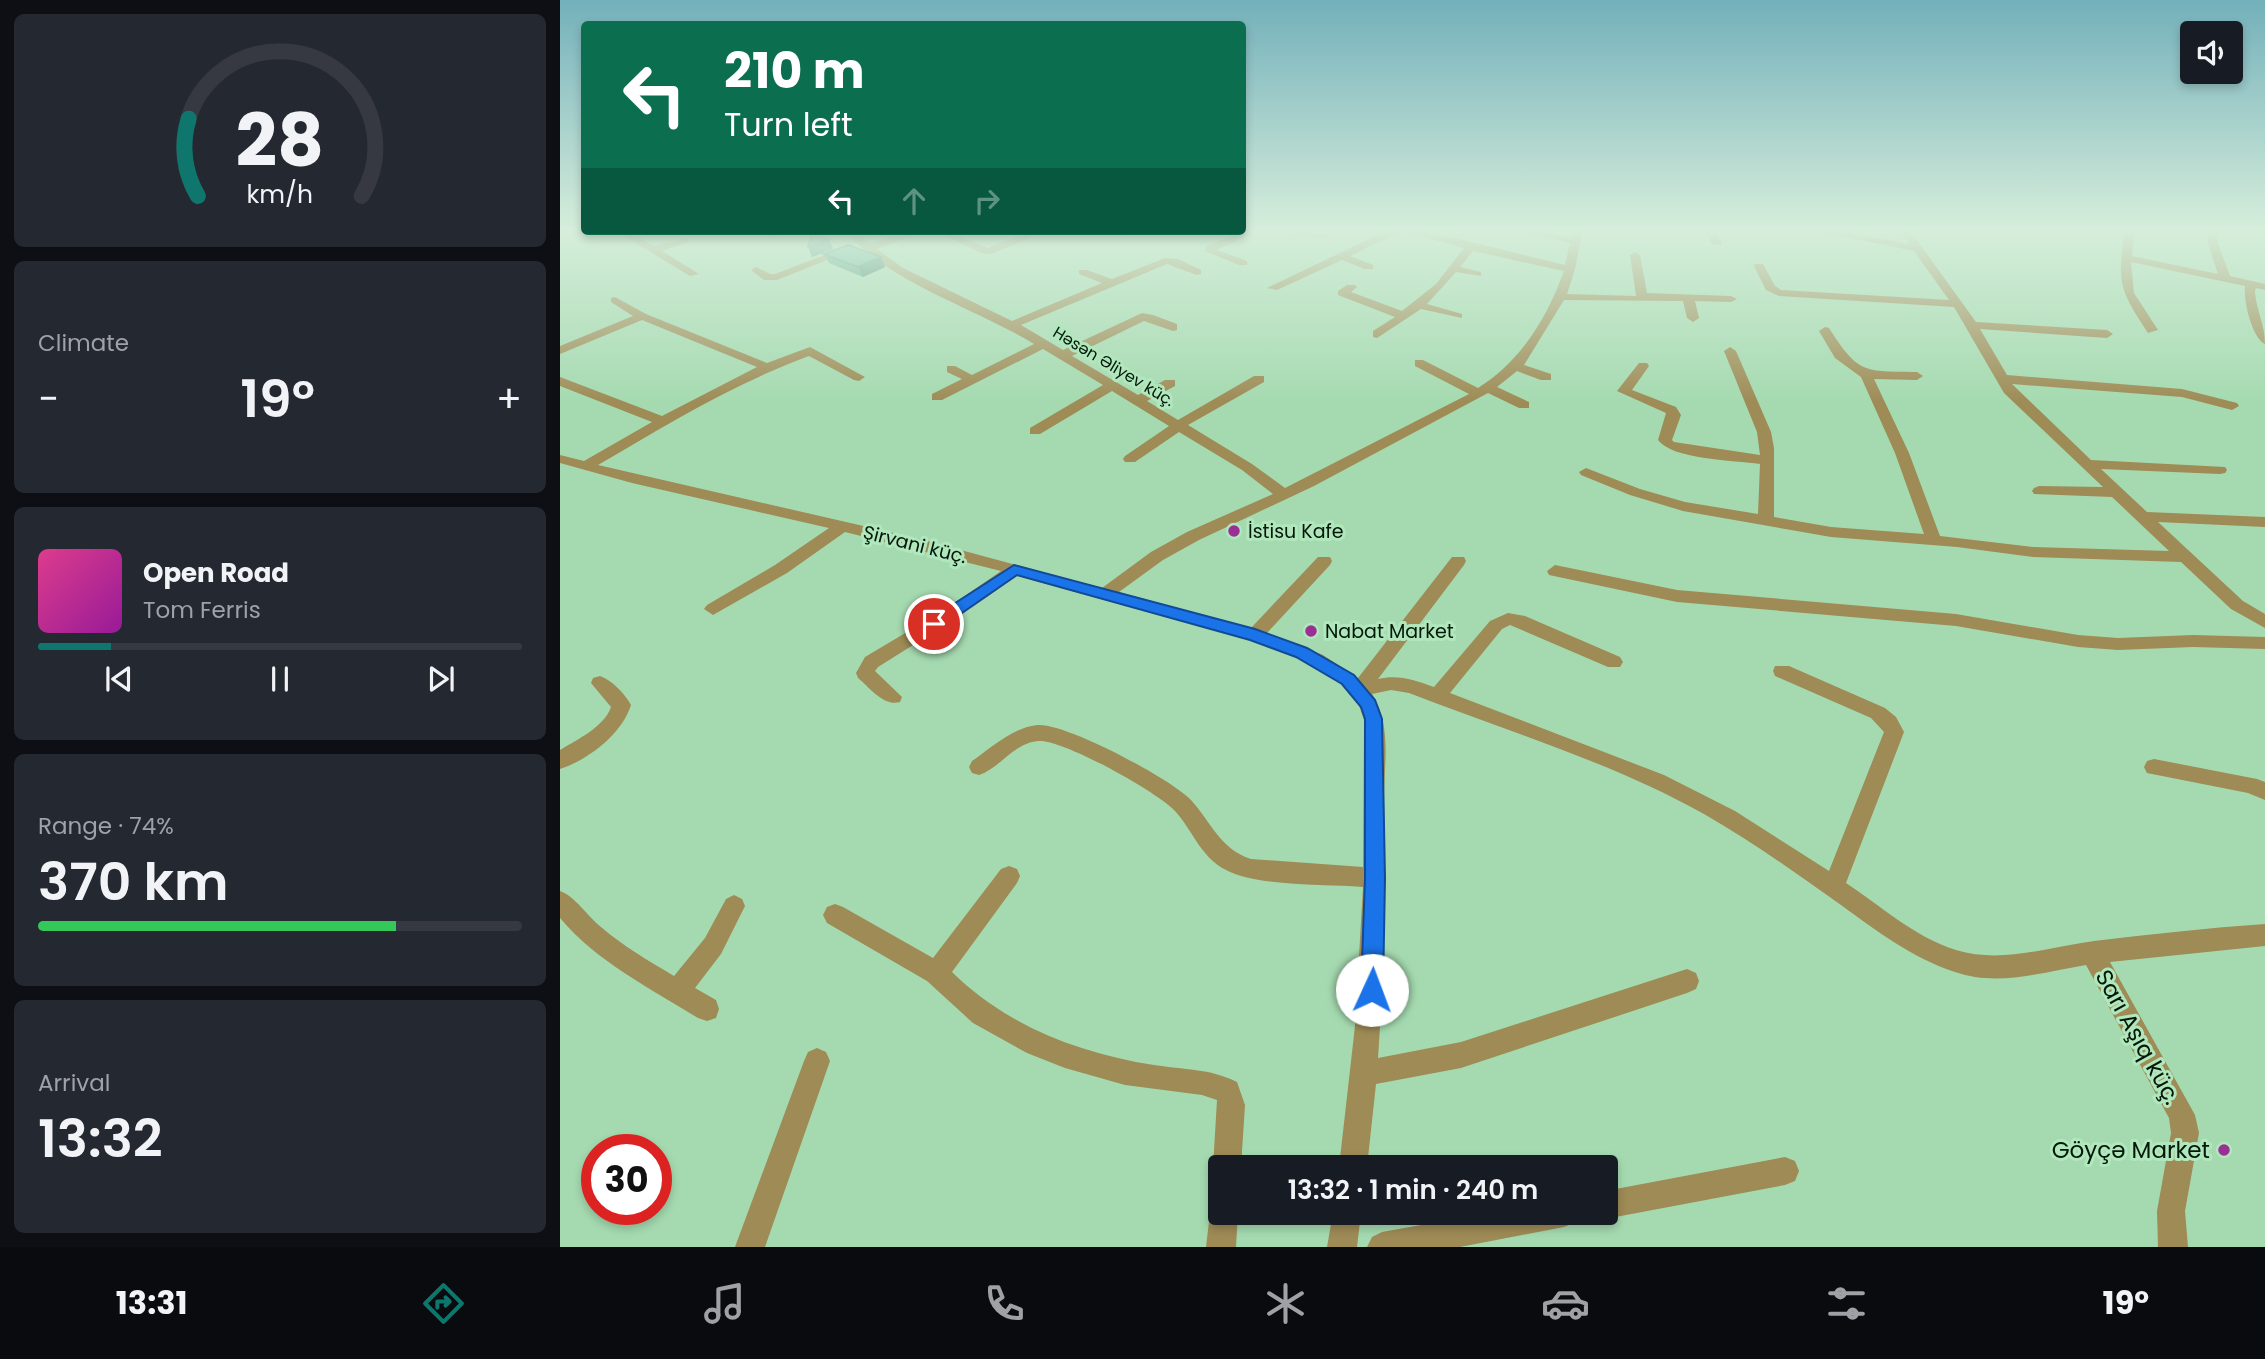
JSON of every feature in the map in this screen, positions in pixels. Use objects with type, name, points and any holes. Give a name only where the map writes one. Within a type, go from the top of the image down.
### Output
[{"type":"street","name":"Həsən Əliyev küç.","points":[[933,286],[1012,325],[1063,355],[1247,467],[1283,494]]},
{"type":"street","points":[[1012,325],[1103,286]]},
{"type":"street","points":[[1273,288],[1277,286]]},
{"type":"street","points":[[1377,334],[1419,305],[1440,286]]},
{"type":"street","points":[[1105,594],[1181,543],[1484,391],[1517,366],[1535,341],[1564,286]]},
{"type":"street","points":[[1640,286],[1642,296]]},
{"type":"street","points":[[1769,286],[1779,293],[1955,304]]},
{"type":"street","points":[[1942,286],[1972,326],[2003,379],[2023,404],[2237,605],[2265,622]]},
{"type":"street","points":[[2127,286],[2128,293],[2152,330]]},
{"type":"street","points":[[2250,286],[2253,309],[2265,340]]},
{"type":"street","points":[[1351,287],[1342,293],[1404,316]]},
{"type":"street","points":[[1560,297],[1632,300],[1642,296],[1731,299]]},
{"type":"street","points":[[1688,298],[1693,318]]},
{"type":"street","points":[[612,304],[639,318],[767,367]]},
{"type":"street","points":[[1419,305],[1458,316]]},
{"type":"street","points":[[1063,355],[1142,317],[1149,317],[1173,327]]},
{"type":"street","points":[[560,350],[639,318]]},
{"type":"street","points":[[1972,326],[2107,334]]},
{"type":"street","points":[[1825,331],[1839,355],[1866,375],[1902,453],[1934,540]]},
{"type":"street","points":[[937,397],[1043,344]]},
{"type":"street","points":[[1730,351],[1764,432],[1766,521]]},
{"type":"street","points":[[585,467],[663,421],[767,367],[810,352],[859,377]]},
{"type":"street","points":[[1419,363],[1524,405]]},
{"type":"street","points":[[1517,366],[1546,377]]},
{"type":"street","points":[[1643,366],[1624,391],[1671,410],[1674,415],[1665,440],[1669,445],[1679,449],[1766,460]]},
{"type":"street","points":[[951,369],[971,379]]},
{"type":"street","points":[[1866,375],[1917,376]]},
{"type":"street","points":[[1130,459],[1179,425],[1259,379]]},
{"type":"street","points":[[2003,379],[2182,393],[2232,406]]},
{"type":"street","points":[[560,382],[663,421]]},
{"type":"street","points":[[1137,401],[1170,383]]},
{"type":"street","points":[[1035,431],[1111,386]]},
{"type":"street","name":"Şirvani küç.","points":[[560,459],[920,544],[1255,635],[1302,652],[1336,671],[1359,690],[1369,704],[1373,719],[1375,878],[1372,990],[1355,1155]]},
{"type":"street","points":[[2085,464],[2220,470]]},
{"type":"street","points":[[1586,472],[1635,492],[1683,506],[1831,532],[1934,540],[2033,552],[2185,557]]},
{"type":"street","points":[[2039,491],[2116,492]]},
{"type":"street","points":[[2143,517],[2265,522]]},
{"type":"street","points":[[713,609],[781,569],[842,527]]},
{"type":"street","points":[[1255,635],[1324,561]]},
{"type":"street","points":[[1359,690],[1458,561]]},
{"type":"street","points":[[893,696],[865,673],[871,663],[955,611],[1014,570]]},
{"type":"street","points":[[1555,571],[1677,596],[1956,620],[2078,641],[2118,645],[2193,641],[2265,643]]},
{"type":"street","points":[[1437,696],[1496,625],[1508,619],[1520,620],[1614,662]]},
{"type":"street","points":[[1782,671],[1878,713],[1889,722],[1894,732],[1834,886]]},
{"type":"street","points":[[1359,690],[1400,682],[1624,767],[1691,797],[1834,886],[1889,925],[1929,950],[1950,959],[1999,967],[2092,953],[2265,935]]},
{"type":"street","points":[[560,761],[608,726],[620,713],[621,705],[600,684]]},
{"type":"street","points":[[979,766],[1021,737],[1037,731],[1049,733],[1151,782],[1173,796],[1217,854],[1233,865],[1251,869],[1375,878]]},
{"type":"street","points":[[2154,767],[2250,785],[2265,791]]},
{"type":"street","points":[[936,973],[1009,876]]},
{"type":"street","points":[[560,901],[583,927],[637,966],[708,1009]]},
{"type":"street","points":[[678,990],[713,946],[734,906]]},
{"type":"street","points":[[835,915],[936,973],[985,1016],[1038,1045],[1101,1067],[1158,1078],[1214,1083],[1228,1091],[1232,1105],[1228,1155]]},
{"type":"street","name":"Sarı Aşıq küç.","points":[[2092,953],[2182,1115],[2185,1133],[2171,1210],[2173,1247]]},
{"type":"street","points":[[1365,1073],[1461,1055],[1687,981]]},
{"type":"street","points":[[750,1247],[817,1061]]},
{"type":"street","points":[[1618,1203],[1785,1171]]},
{"type":"street","points":[[1221,1247],[1223,1225]]},
{"type":"street","points":[[1342,1247],[1345,1225]]},
{"type":"street","points":[[1382,1247],[1500,1225]]},
{"type":"place","name":"İstisu Kafe","points":[[1234,531]]},
{"type":"place","name":"Nabat Market","points":[[1311,631]]},
{"type":"place","name":"Göyçə Market","points":[[2224,1150]]},
{"type":"route","points":[[934,624],[1014,570],[1255,635],[1302,652],[1348,680],[1369,704],[1373,719],[1375,878],[1372,990]]}]
